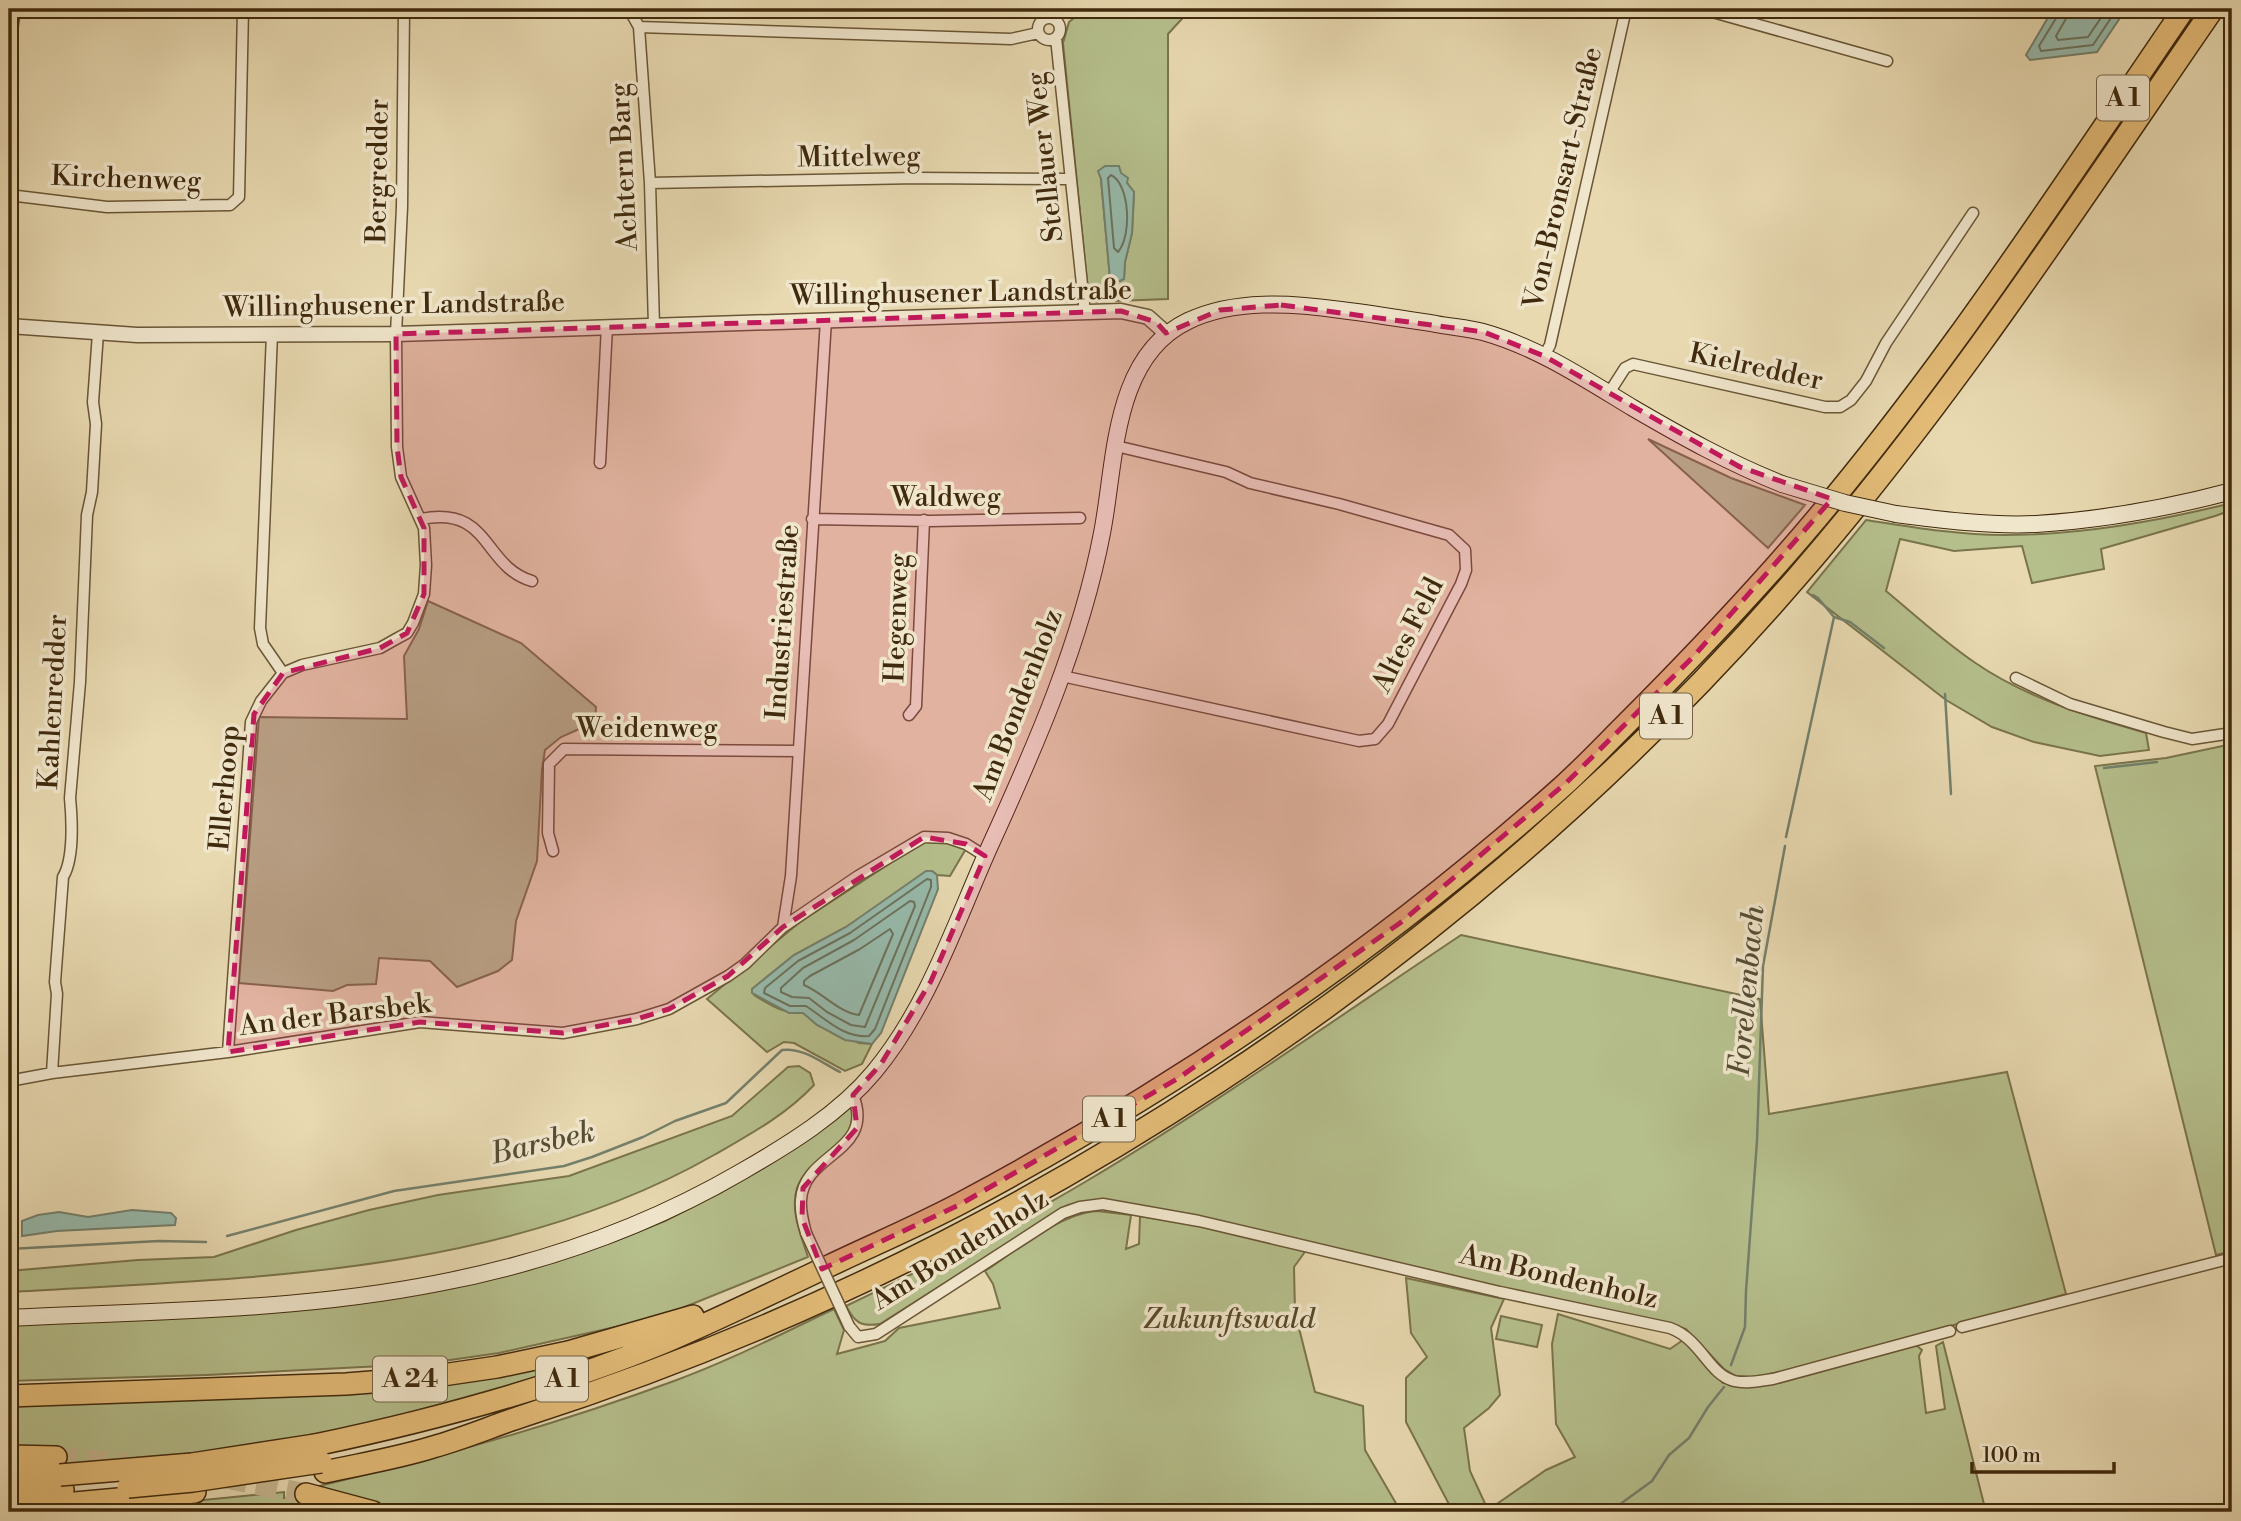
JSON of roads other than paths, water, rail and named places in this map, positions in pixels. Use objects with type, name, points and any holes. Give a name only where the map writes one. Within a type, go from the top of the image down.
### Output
[{"type":"highway","name":"A 1","points":[[9,1509],[195,1492],[321,1460],[398,1428],[555,1382],[664,1342],[959,1205],[1188,1072],[1273,1014],[1400,923],[1566,783],[1693,657],[1778,564],[1879,442],[1992,289],[2184,9]]},
{"type":"highway","name":"A 1","points":[[9,1493],[128,1487],[218,1478],[321,1460],[434,1447],[609,1387],[766,1327],[945,1241],[1131,1137],[1276,1041],[1352,988],[1510,863],[1578,803],[1700,683],[1795,580],[1883,475],[1993,328],[2213,9]]},
{"type":"highway","name":"A 24","points":[[9,1396],[346,1384],[422,1378],[497,1367],[568,1352],[659,1327],[798,1281]]},
{"type":"highway","points":[[9,1455],[58,1466]]},
{"type":"highway","name":"A 1","points":[[9,1477],[58,1466],[321,1460]]},
{"type":"highway","points":[[306,1494],[373,1512]]},
{"type":"main road","points":[[1167,334],[1185,322],[1220,310],[1255,306],[1314,306],[1484,332],[1544,356],[1740,467],[1782,484],[1845,503],[1896,514],[1959,522],[2034,524],[2113,516],[2195,501],[2232,491]]},
{"type":"main road","name":"Am Bondenholz","points":[[853,1095],[881,1064],[922,999],[1069,660],[1097,558],[1116,446],[1131,381],[1146,356],[1167,334]]},
{"type":"main road","points":[[9,1318],[313,1301],[440,1283],[490,1271],[544,1256],[661,1214],[766,1157],[853,1095]]},
{"type":"street","points":[[9,52],[15,9]]},
{"type":"street","name":"Kirchenweg","points":[[9,195],[107,207],[230,205],[239,197],[243,9]]},
{"type":"street","name":"Bergredder","points":[[283,673],[302,665],[380,648],[407,632],[424,594],[426,541],[421,520],[401,477],[397,447],[396,334],[402,207],[404,9]]},
{"type":"street","name":"Achtern Barg","points":[[629,9],[639,27],[650,183],[654,326]]},
{"type":"street","points":[[1035,9],[1043,19]]},
{"type":"street","name":"Von-Bronsart-Straße","points":[[1544,356],[1549,345],[1626,9]]},
{"type":"street","points":[[1702,9],[1887,61]]},
{"type":"street","name":"Stellauer Weg","points":[[1043,19],[1056,20],[1060,33],[1056,38],[1049,40],[1038,33],[1038,25],[1043,19]]},
{"type":"street","points":[[639,27],[1011,39],[1038,33]]},
{"type":"street","name":"Stellauer Weg","points":[[1056,38],[1084,313]]},
{"type":"street","name":"Mittelweg","points":[[650,183],[929,178],[1069,179]]},
{"type":"street","name":"Kielredder","points":[[1609,393],[1625,368],[1633,364],[1825,407],[1840,407],[1851,400],[1866,381],[1886,343],[1973,212]]},
{"type":"street","name":"Willinghusener Landstraße","points":[[9,326],[98,333],[396,334],[1121,311],[1156,322],[1167,334]]},
{"type":"street","name":"Industriestraße","points":[[783,927],[791,876],[826,320]]},
{"type":"street","points":[[600,463],[607,326]]},
{"type":"street","name":"Kahlenredder","points":[[52,1073],[62,877],[69,867],[70,787],[80,682],[87,515],[93,478],[96,424],[93,402],[98,333]]},
{"type":"street","points":[[272,334],[260,628],[263,644],[283,673]]},
{"type":"street","name":"Altes Feld","points":[[1062,676],[1359,741],[1375,739],[1388,724],[1466,570],[1465,550],[1449,535],[1339,504],[1250,483],[1226,472],[1116,446]]},
{"type":"street","points":[[421,520],[445,516],[471,525],[511,570],[532,581]]},
{"type":"street","name":"Waldweg","points":[[812,519],[1080,518]]},
{"type":"street","name":"Hegenweg","points":[[909,715],[916,706],[924,520]]},
{"type":"street","name":"Ellerhoop","points":[[228,1052],[251,722],[261,701],[283,673]]},
{"type":"street","points":[[2016,678],[2070,704],[2164,732],[2192,739],[2232,733]]},
{"type":"street","name":"Weidenweg","points":[[553,851],[548,833],[549,764],[564,749],[798,751]]},
{"type":"street","name":"An der Barsbek","points":[[9,1081],[52,1073],[228,1052],[420,1021],[563,1033],[637,1019],[669,1009],[728,976],[745,964],[783,927],[858,876],[924,837],[948,838],[966,844],[985,856]]},
{"type":"street","name":"Am Bondenholz","points":[[853,1095],[859,1117],[857,1128],[849,1141],[818,1166],[803,1188],[801,1199],[806,1233],[849,1326],[858,1337],[876,1334],[1063,1213],[1102,1204],[1199,1221],[1500,1292],[1670,1328],[1688,1337],[1717,1371],[1734,1381],[1773,1380],[1950,1331]]},
{"type":"street","points":[[1962,1327],[2232,1258]]},
{"type":"water","points":[[2053,9],[2126,9],[2097,52],[2030,60],[2026,55]]},
{"type":"water","points":[[1105,166],[1119,166],[1134,192],[1132,233],[1124,279],[1120,281],[1110,279],[1098,171]]},
{"type":"water","points":[[926,871],[937,875],[938,889],[881,1033],[872,1044],[845,1040],[817,1025],[803,1013],[789,1013],[752,993],[752,989],[794,955],[846,927]]},
{"type":"water","points":[[132,1210],[171,1213],[176,1218],[175,1225],[57,1231],[22,1236],[22,1221],[38,1215],[59,1212],[88,1217]]},
{"type":"waterway","name":"Forellenbach","points":[[1786,837],[1834,617],[1813,595]]},
{"type":"waterway","points":[[1834,617],[1850,622],[1884,648]]},
{"type":"waterway","points":[[1945,694],[1951,794]]},
{"type":"waterway","points":[[2104,768],[2157,762]]},
{"type":"waterway","name":"Forellenbach","points":[[1731,1365],[1745,1327],[1757,1141],[1763,966],[1785,846]]},
{"type":"waterway","name":"Barsbek","points":[[227,1236],[394,1191],[564,1166],[592,1157],[675,1121],[726,1103],[782,1050],[805,1053],[840,1072]]},
{"type":"waterway","name":"Barsbek","points":[[9,1249],[159,1241],[206,1242]]},
{"type":"waterway","name":"Forellenbach","points":[[1600,1512],[1619,1505],[1652,1481],[1669,1455],[1689,1438],[1724,1387]]},
{"type":"tunnel","points":[[56,1457],[128,1464]]},
{"type":"tunnel","points":[[226,1478],[306,1494]]},
{"type":"park label","name":"Zukunftswald","points":[[1229,1319]]}]
